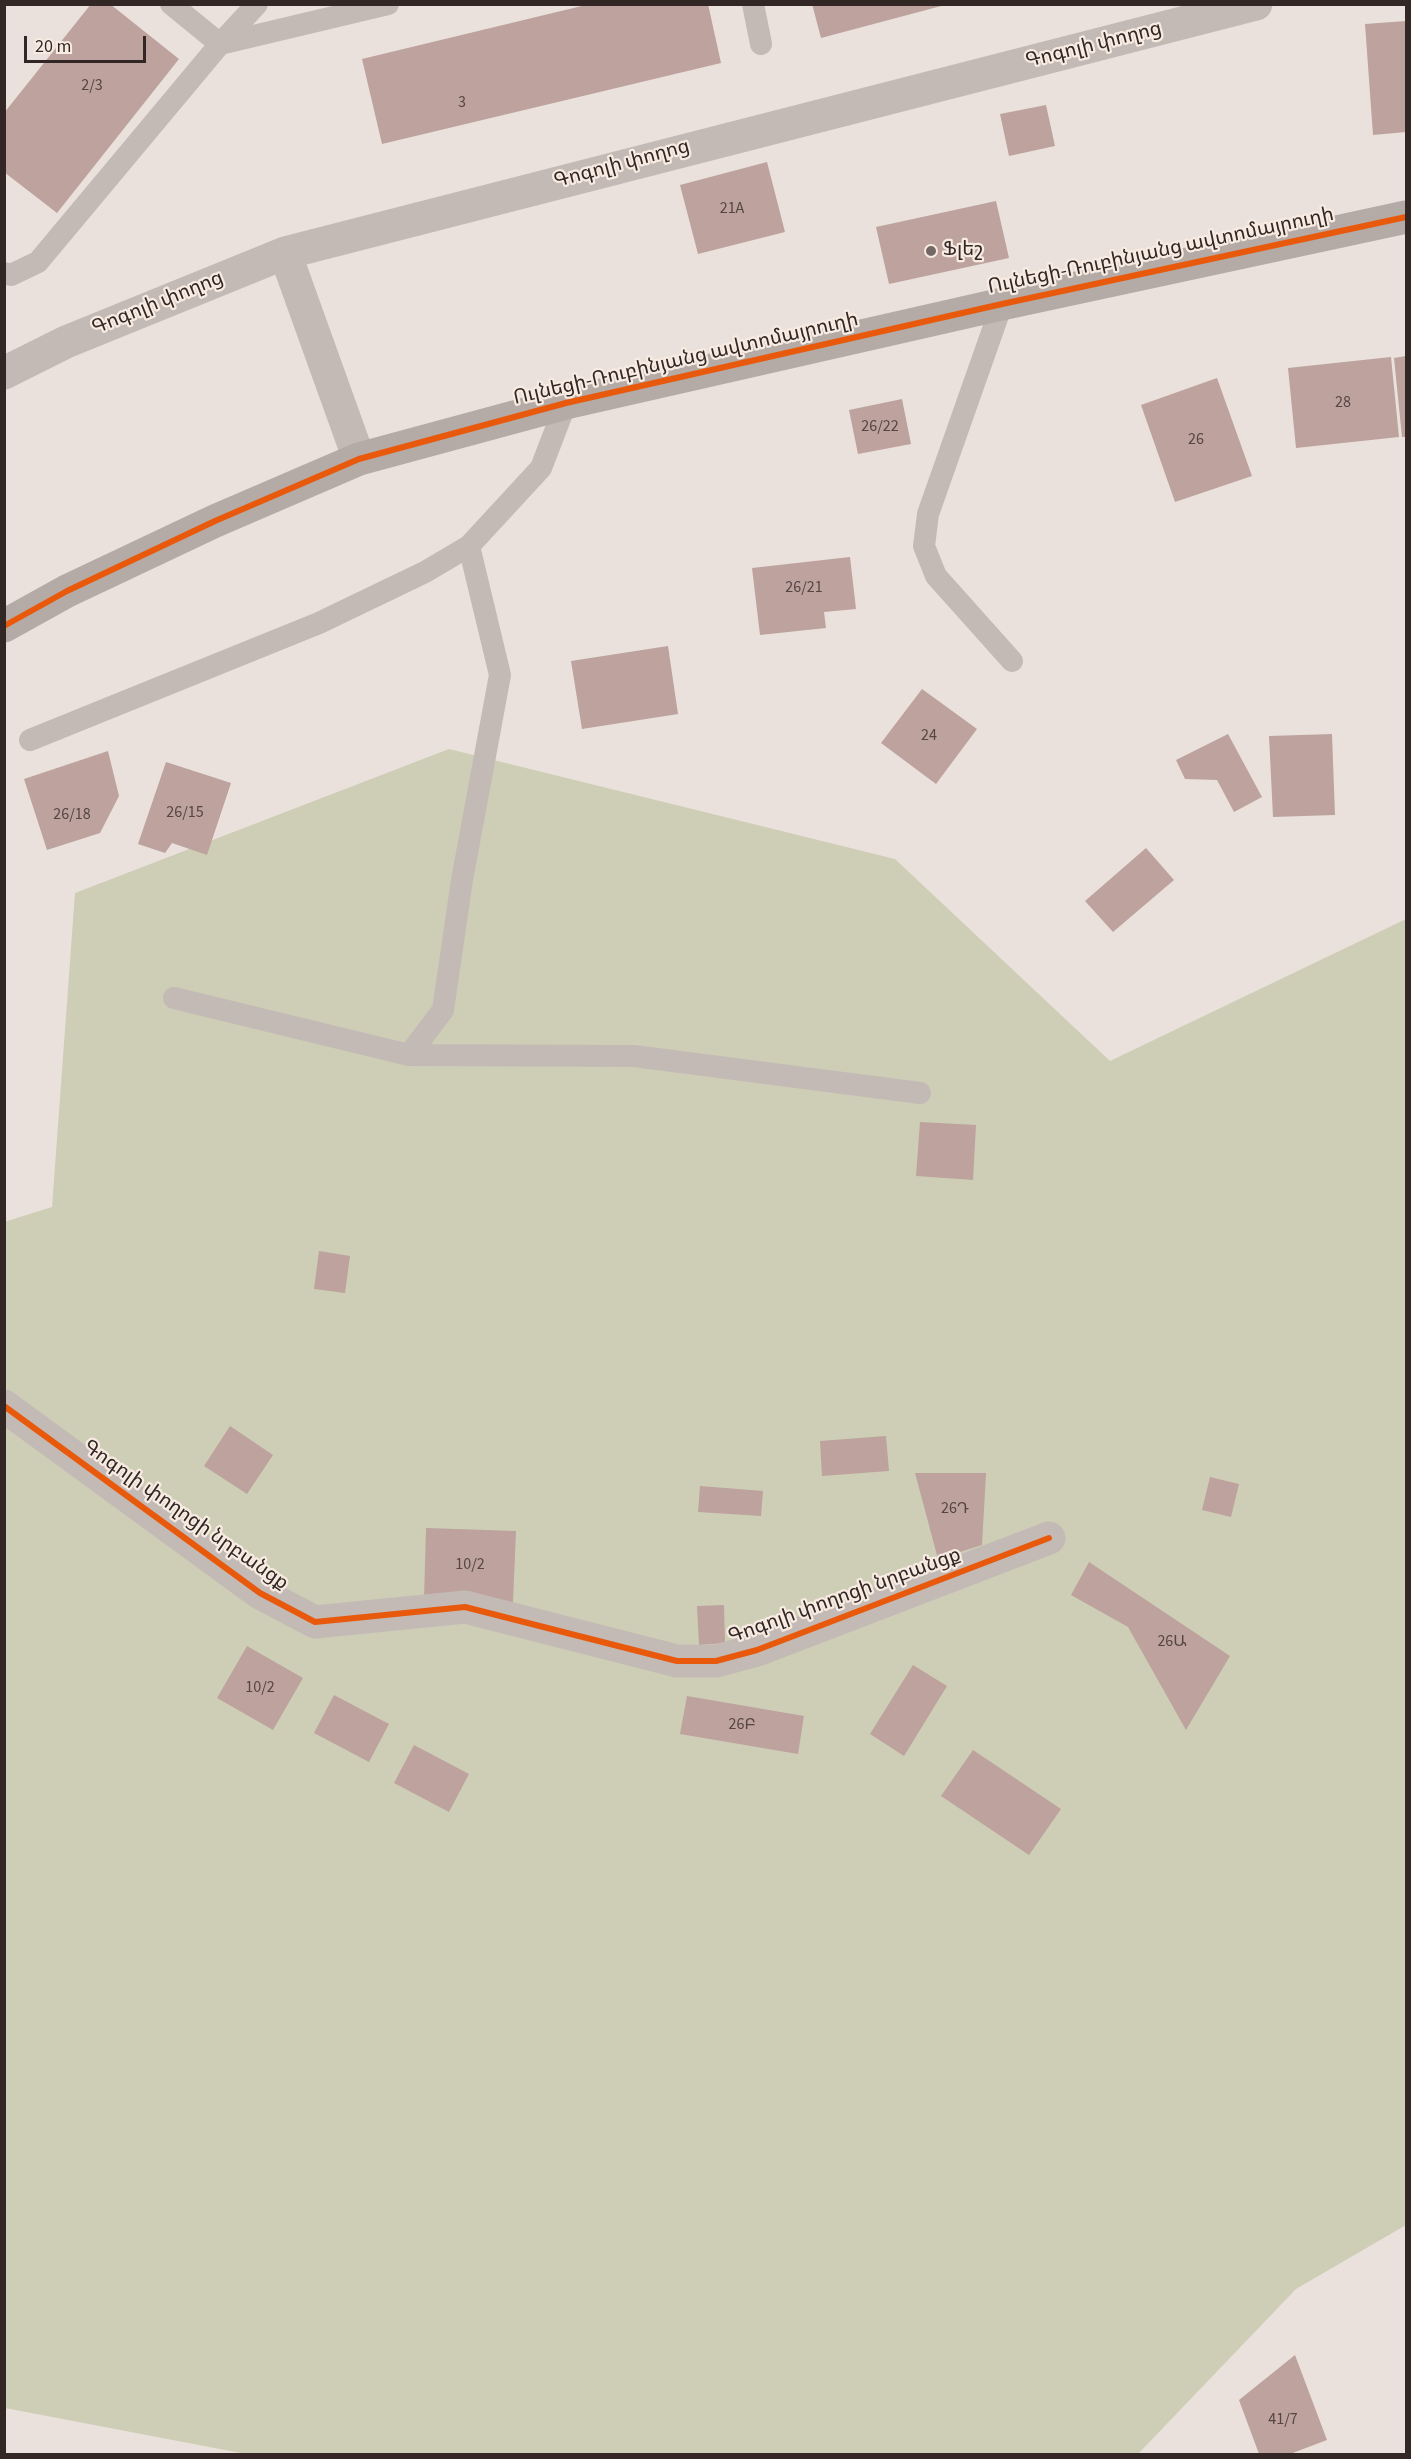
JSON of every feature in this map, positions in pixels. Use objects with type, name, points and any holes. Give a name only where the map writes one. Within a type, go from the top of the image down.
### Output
[{"type":"street","name":"Գոգոլի փողոց","points":[[4,373],[66,342],[285,253],[1257,4]]},
{"type":"street","name":"Ուլնեցի-Ռուբինյանց ավտոմայրուղի","points":[[4,626],[67,591],[172,541],[358,459],[566,403],[1002,304],[1407,217]]},
{"type":"street","points":[[285,253],[358,459]]},
{"type":"street","name":"Գոգոլի փողոցի նրբանցք","points":[[4,1406],[260,1593],[315,1622],[465,1607],[677,1661],[716,1661],[757,1650],[1049,1538]]},
{"type":"lane","points":[[171,4],[220,44]]},
{"type":"lane","points":[[4,273],[11,275],[38,262],[220,44],[257,4]]},
{"type":"lane","points":[[220,44],[388,4]]},
{"type":"lane","points":[[753,4],[761,44]]},
{"type":"lane","points":[[1002,304],[928,514],[924,546],[936,576],[1012,661]]},
{"type":"lane","points":[[30,740],[319,623],[425,572],[469,546],[541,468],[566,403]]},
{"type":"lane","points":[[409,1054],[443,1010],[462,880],[500,675],[469,546]]},
{"type":"lane","points":[[174,998],[409,1054],[634,1056],[920,1093]]},
{"type":"green space","points":[[449,749],[895,859],[1110,1061],[1406,919],[1406,2225],[1296,2289],[1138,2454],[246,2454],[5,2408],[4,1222],[52,1207],[75,893]]},
{"type":"building","points":[[91,4],[110,4],[179,59],[57,213],[4,172],[4,113]]},
{"type":"building","points":[[590,4],[708,4],[721,63],[382,144],[362,59]]},
{"type":"building","points":[[812,4],[945,4],[945,5],[821,38]]},
{"type":"building","points":[[1406,21],[1406,132],[1373,135],[1365,24]]},
{"type":"building","points":[[1046,105],[1055,146],[1009,156],[1000,114]]},
{"type":"building","points":[[767,162],[785,232],[698,254],[680,185]]},
{"type":"building","points":[[996,201],[1009,258],[889,284],[876,227]]},
{"type":"building","points":[[1406,356],[1406,437],[1402,437],[1394,358]]},
{"type":"building","points":[[1391,357],[1399,437],[1296,448],[1288,368]]},
{"type":"building","points":[[1217,378],[1252,476],[1175,502],[1141,405]]},
{"type":"building","points":[[902,399],[911,444],[858,454],[849,410]]},
{"type":"building","points":[[850,557],[856,609],[824,612],[826,628],[760,635],[752,568]]},
{"type":"building","points":[[668,646],[678,714],[582,729],[571,661]]},
{"type":"building","points":[[922,689],[977,729],[936,784],[881,743]]},
{"type":"building","points":[[1228,734],[1262,797],[1234,812],[1217,780],[1185,779],[1176,760]]},
{"type":"building","points":[[1332,734],[1335,815],[1273,817],[1269,736]]},
{"type":"building","points":[[108,751],[119,796],[100,833],[47,850],[24,779]]},
{"type":"building","points":[[166,762],[231,783],[207,855],[172,843],[165,853],[138,844]]},
{"type":"building","points":[[1146,848],[1174,880],[1113,932],[1085,901]]},
{"type":"building","points":[[920,1122],[976,1125],[973,1180],[916,1176]]},
{"type":"building","points":[[319,1251],[350,1256],[345,1293],[314,1289]]},
{"type":"building","points":[[230,1426],[273,1455],[247,1494],[204,1466]]},
{"type":"building","points":[[886,1436],[889,1471],[822,1476],[820,1441]]},
{"type":"building","points":[[915,1473],[986,1473],[982,1545],[938,1559]]},
{"type":"building","points":[[1210,1477],[1239,1484],[1231,1517],[1202,1510]]},
{"type":"building","points":[[700,1486],[763,1491],[761,1516],[698,1512]]},
{"type":"building","points":[[426,1528],[516,1531],[513,1602],[424,1599]]},
{"type":"building","points":[[1089,1562],[1230,1656],[1186,1730],[1128,1627],[1071,1595]]},
{"type":"building","points":[[724,1605],[725,1643],[699,1645],[697,1606]]},
{"type":"building","points":[[247,1646],[303,1678],[273,1730],[217,1698]]},
{"type":"building","points":[[913,1665],[947,1686],[904,1756],[870,1734]]},
{"type":"building","points":[[334,1695],[389,1724],[369,1762],[314,1733]]},
{"type":"building","points":[[687,1696],[804,1716],[798,1754],[680,1734]]},
{"type":"building","points":[[414,1745],[469,1774],[449,1812],[394,1783]]},
{"type":"building","points":[[973,1750],[1061,1809],[1029,1855],[941,1796]]},
{"type":"building","points":[[1295,2355],[1327,2440],[1290,2454],[1259,2454],[1239,2400]]},
{"type":"cycle path","points":[[4,626],[67,591],[215,521],[359,459],[566,403],[1002,304],[1406,217]]},
{"type":"cycle path","points":[[4,1406],[260,1593],[315,1622],[465,1607],[677,1661],[716,1661],[757,1650],[1049,1538]]},
{"type":"place","name":"Ֆլեշ","points":[[931,251]]}]
